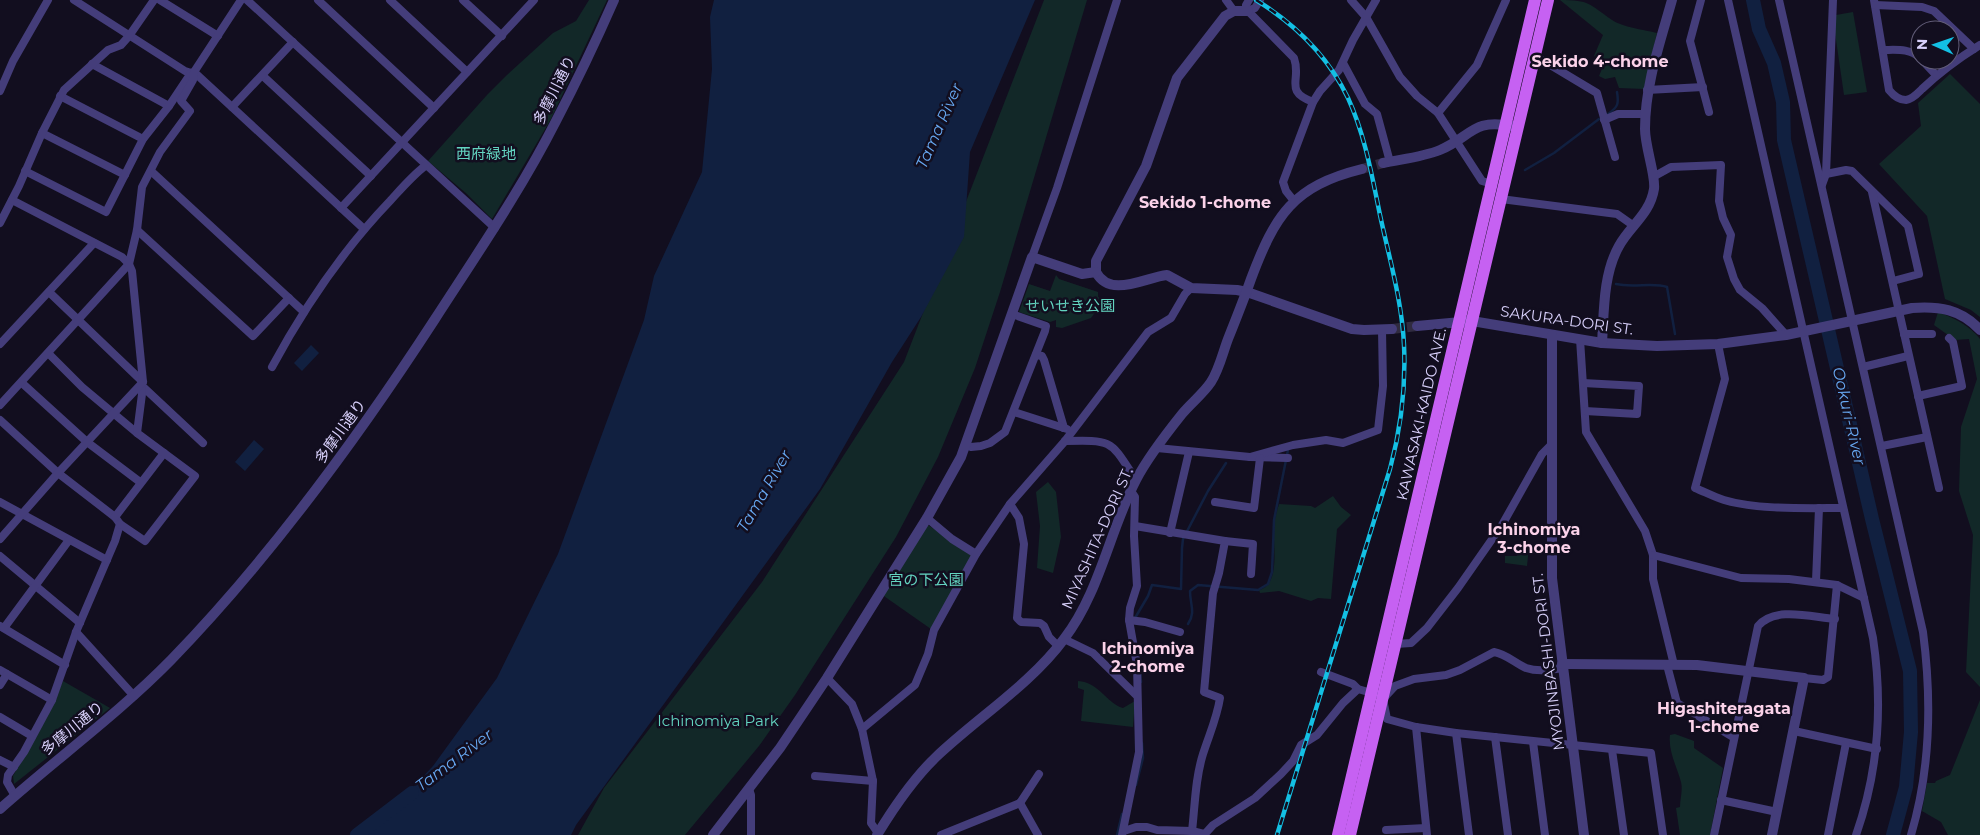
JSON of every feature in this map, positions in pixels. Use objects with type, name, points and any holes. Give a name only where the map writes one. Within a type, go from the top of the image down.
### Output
[{"type":"main road","name":"KAWASAKI-KAIDO AVE.","points":[[1338,835],[1377,696],[1466,321],[1501,199],[1535,0]]},
{"type":"main road","name":"KAWASAKI-KAIDO AVE.","points":[[1350,835],[1377,696],[1396,644],[1466,321],[1492,184],[1534,58],[1548,0]]},
{"type":"street","points":[[0,91],[13,61],[48,0]]},
{"type":"street","points":[[74,0],[129,36],[193,73],[364,229]]},
{"type":"street","points":[[0,222],[60,96],[68,85],[108,50],[121,44],[129,36],[154,0]]},
{"type":"street","points":[[160,0],[218,36]]},
{"type":"street","points":[[25,171],[106,212],[143,139],[193,73],[241,0]]},
{"type":"street","points":[[247,0],[402,142],[425,166],[495,228]]},
{"type":"street","points":[[318,0],[434,108]]},
{"type":"street","points":[[390,0],[467,72]]},
{"type":"street","points":[[463,0],[502,36]]},
{"type":"street","points":[[341,208],[534,0]]},
{"type":"street","name":"多摩川通り","points":[[0,809],[134,696],[214,613],[314,493],[408,361],[495,228],[556,122],[614,0]]},
{"type":"street","points":[[713,835],[749,790],[827,678],[927,518],[961,457],[1057,188],[1117,0]]},
{"type":"street","points":[[1226,0],[1234,11]]},
{"type":"street","points":[[1249,0],[1246,5],[1248,11],[1294,58],[1297,70],[1296,92],[1300,96],[1314,102]]},
{"type":"street","points":[[1250,457],[1293,445],[1326,440],[1343,443],[1378,430],[1387,329],[1364,330],[1336,325],[1247,292],[1191,288],[1167,275],[1118,286],[1105,282],[1098,276],[1096,261],[1146,166],[1177,78],[1216,26],[1226,16],[1234,11],[1248,11],[1255,8],[1260,0]]},
{"type":"street","points":[[1351,0],[1366,18],[1400,77],[1417,96],[1438,114],[1482,181],[1492,184]]},
{"type":"street","points":[[1294,201],[1286,191],[1283,182],[1314,102],[1320,91],[1344,62],[1353,40],[1376,0]]},
{"type":"street","points":[[1438,114],[1476,65],[1506,0]]},
{"type":"street","points":[[1602,343],[1610,266],[1619,246],[1648,207],[1654,188],[1645,144],[1647,90],[1672,0]]},
{"type":"street","points":[[1701,0],[1690,41],[1709,112]]},
{"type":"street","points":[[1728,0],[1864,598],[1876,662],[1879,710],[1876,749],[1869,792],[1856,835]]},
{"type":"street","points":[[1779,0],[1822,185],[1849,321],[1864,367],[1922,625],[1929,683],[1927,760],[1911,835]]},
{"type":"street","points":[[1822,185],[1826,174],[1833,0]]},
{"type":"street","points":[[1874,3],[1922,7],[1934,11],[1977,47],[1936,76],[1914,97],[1906,100],[1899,98],[1892,95],[1890,90],[1874,3]]},
{"type":"street","points":[[232,107],[293,42]]},
{"type":"street","points":[[1884,50],[1910,52]]},
{"type":"street","points":[[1534,58],[1542,60],[1597,93],[1615,156]]},
{"type":"street","points":[[1344,62],[1365,104],[1377,114],[1387,162],[1431,153],[1483,125],[1494,123],[1512,126]]},
{"type":"street","points":[[92,64],[169,106]]},
{"type":"street","points":[[1931,70],[1936,76]]},
{"type":"street","points":[[0,405],[49,354],[129,264],[137,230],[142,187],[160,152],[190,111],[181,101],[193,80],[193,73]]},
{"type":"street","points":[[263,76],[371,176]]},
{"type":"street","points":[[1647,90],[1703,87]]},
{"type":"street","points":[[60,96],[143,139]]},
{"type":"street","points":[[1604,120],[1618,114],[1645,114]]},
{"type":"street","points":[[42,133],[125,175]]},
{"type":"street","points":[[1653,177],[1671,167],[1721,165],[1719,201],[1723,218],[1732,235],[1727,257],[1734,279],[1740,290],[1762,308],[1786,335]]},
{"type":"street","points":[[272,367],[330,271],[364,229],[425,166]]},
{"type":"street","name":"MIYASHITA-DORI ST.","points":[[878,834],[919,775],[936,757],[1044,662],[1062,642],[1079,617],[1092,590],[1113,532],[1136,480],[1181,416],[1211,382],[1272,228],[1294,201],[1323,181],[1362,168]]},
{"type":"street","points":[[1826,174],[1849,170],[1908,226],[1919,274],[1893,281]]},
{"type":"street","points":[[150,171],[304,312]]},
{"type":"street","points":[[1872,192],[1939,488]]},
{"type":"street","points":[[1501,199],[1618,214],[1634,226]]},
{"type":"street","points":[[0,203],[10,203],[122,257],[129,264],[132,270],[142,384],[137,434]]},
{"type":"street","points":[[137,230],[253,336],[288,298]]},
{"type":"street","points":[[0,344],[94,243]]},
{"type":"street","points":[[1032,257],[1082,274],[1096,272]]},
{"type":"street","points":[[862,729],[915,686],[928,654],[934,630],[976,554],[1010,504],[1065,441],[1068,430],[1148,332],[1171,318],[1185,294],[1191,288]]},
{"type":"street","points":[[49,292],[203,443]]},
{"type":"street","name":"SAKURA-DORI ST.","points":[[1417,326],[1466,321],[1602,343],[1657,346],[1718,344],[1786,335],[1912,308],[1941,307],[1953,310],[1964,316],[1980,330]]},
{"type":"street","points":[[965,445],[971,447],[981,446],[998,438],[1005,432],[1036,355],[1046,326],[1012,314]]},
{"type":"street","points":[[1904,334],[1932,334]]},
{"type":"street","name":"MYOJINBASHI-DORI ST.","points":[[1552,335],[1552,578],[1584,835]]},
{"type":"street","points":[[1918,396],[1962,386],[1953,342],[1949,338]]},
{"type":"street","points":[[1580,339],[1586,432],[1645,531],[1653,555],[1653,579],[1677,703],[1733,737]]},
{"type":"street","points":[[1718,344],[1725,379],[1695,488],[1724,500],[1736,502],[1782,507],[1843,508]]},
{"type":"street","points":[[0,420],[58,473],[117,521],[145,540],[195,476],[137,434],[82,387],[49,354]]},
{"type":"street","points":[[1036,355],[1042,356],[1044,360],[1068,430]]},
{"type":"street","points":[[1864,367],[1908,356]]},
{"type":"street","points":[[22,383],[87,442],[140,482]]},
{"type":"street","points":[[1583,383],[1639,386],[1637,414],[1585,411]]},
{"type":"street","points":[[0,538],[142,384]]},
{"type":"street","points":[[1014,412],[1068,430]]},
{"type":"street","points":[[1882,446],[1927,437]]},
{"type":"street","points":[[1065,441],[1092,440],[1111,444],[1117,450],[1136,480]]},
{"type":"street","points":[[1396,644],[1411,643],[1427,628],[1502,526],[1542,454],[1551,445]]},
{"type":"street","points":[[1157,448],[1260,458],[1288,458]]},
{"type":"street","points":[[1170,533],[1189,452]]},
{"type":"street","points":[[15,796],[7,782],[8,775],[52,700],[76,632],[106,560],[117,521],[140,482],[164,453]]},
{"type":"street","points":[[1215,502],[1254,508],[1260,458]]},
{"type":"street","points":[[1131,491],[1135,497],[1137,586],[1130,608],[1133,621],[1138,680],[1136,695],[1139,720],[1139,752],[1123,833],[1142,827],[1157,830],[1192,831],[1204,834],[1213,824],[1255,798],[1281,774],[1293,761],[1301,745],[1317,735],[1342,703],[1358,689]]},
{"type":"street","points":[[0,502],[106,560]]},
{"type":"street","points":[[1010,504],[1019,518],[1024,544],[1017,618],[1021,622],[1040,623],[1044,626],[1049,637],[1093,653],[1136,695]]},
{"type":"street","points":[[1816,581],[1819,508]]},
{"type":"street","points":[[927,518],[952,539],[976,554]]},
{"type":"street","points":[[1135,526],[1170,533],[1253,544],[1251,574]]},
{"type":"street","points":[[65,665],[2,627],[69,540]]},
{"type":"street","points":[[1192,831],[1198,775],[1203,754],[1217,718],[1220,698],[1204,692],[1213,593],[1219,574],[1225,541]]},
{"type":"street","points":[[1653,555],[1741,578],[1789,579],[1837,585],[1864,598]]},
{"type":"street","points":[[0,556],[80,623]]},
{"type":"street","points":[[1377,696],[1395,686],[1414,679],[1453,672],[1494,652],[1500,653],[1533,670],[1562,666],[1697,665],[1823,680],[1828,677],[1837,585]]},
{"type":"street","points":[[1714,835],[1733,737],[1758,626],[1765,618],[1779,614],[1835,619]]},
{"type":"street","points":[[1133,621],[1180,632]]},
{"type":"street","points":[[76,632],[134,696]]},
{"type":"street","points":[[0,685],[3,672],[52,700]]},
{"type":"street","points":[[1321,672],[1353,684],[1358,689],[1377,696],[1386,719],[1456,733],[1650,753],[1663,835]]},
{"type":"street","points":[[827,678],[852,704],[862,729],[873,781],[872,823],[878,834]]},
{"type":"street","points":[[1772,835],[1804,678]]},
{"type":"street","points":[[0,716],[32,736]]},
{"type":"street","points":[[1386,830],[1426,832],[1416,726]]},
{"type":"street","points":[[1794,731],[1876,749]]},
{"type":"street","points":[[1456,733],[1469,835]]},
{"type":"street","points":[[1495,737],[1508,835]]},
{"type":"street","points":[[1533,742],[1544,835]]},
{"type":"street","points":[[1828,835],[1846,743]]},
{"type":"street","points":[[1612,750],[1624,835]]},
{"type":"street","points":[[0,760],[14,767]]},
{"type":"street","points":[[941,835],[1020,803],[1040,774]]},
{"type":"street","points":[[815,776],[873,781]]},
{"type":"street","points":[[749,790],[751,795],[751,835]]},
{"type":"street","points":[[1721,800],[1777,812]]},
{"type":"street","points":[[1020,803],[1038,835]]},
{"type":"green space","name":"西府緑地","points":[[589,0],[607,0],[551,119],[492,219],[467,194],[428,161],[507,75],[553,33],[576,21]]},
{"type":"green space","name":"Ichinomiya Park","points":[[1044,0],[1087,0],[1000,292],[975,368],[938,457],[896,537],[795,695],[759,746],[685,835],[578,835],[604,788],[762,582],[904,362]]},
{"type":"green space","points":[[1560,0],[1584,2],[1616,22],[1657,33],[1644,89],[1619,88],[1615,77],[1605,79],[1599,76],[1604,64],[1594,56],[1603,35]]},
{"type":"green space","points":[[1853,12],[1867,92],[1844,95],[1834,26],[1836,15]]},
{"type":"green space","points":[[1950,74],[1980,104],[1980,317],[1971,310],[1945,299],[1927,216],[1879,164],[1921,126],[1918,103]]},
{"type":"green space","name":"せいせき公園","points":[[1056,275],[1059,279],[1098,292],[1098,297],[1104,300],[1091,318],[1062,328],[1056,327],[1056,320],[1050,322],[1019,312],[1029,284],[1050,291]]},
{"type":"green space","points":[[1938,312],[1961,322],[1980,339],[1980,687],[1966,672],[1973,535],[1959,491],[1961,427],[1977,379],[1969,339],[1955,340],[1934,325]]},
{"type":"green space","points":[[1048,482],[1056,492],[1061,537],[1053,573],[1037,568],[1040,526],[1036,492]]},
{"type":"green space","points":[[1333,496],[1341,507],[1351,515],[1337,529],[1331,599],[1318,598],[1311,601],[1279,591],[1260,593],[1259,590],[1271,580],[1273,571],[1274,524],[1279,504],[1311,506],[1315,508]]},
{"type":"green space","name":"宮の下公園","points":[[926,524],[976,554],[931,629],[881,594]]},
{"type":"green space","points":[[1517,547],[1529,547],[1527,566],[1505,563],[1505,556],[1517,556]]},
{"type":"green space","points":[[63,681],[110,708],[14,784],[13,776],[53,704]]},
{"type":"green space","points":[[1078,681],[1092,685],[1112,702],[1123,708],[1135,701],[1133,727],[1081,721],[1084,690],[1078,688]]},
{"type":"green space","points":[[1980,700],[1980,835],[1948,835],[1941,822],[1922,811],[1927,783],[1935,783],[1950,775]]},
{"type":"green space","points":[[1675,734],[1694,741],[1694,748],[1723,768],[1710,835],[1680,835],[1676,808],[1680,807],[1682,785],[1670,741],[1670,735]]},
{"type":"water","points":[[714,0],[1035,0],[970,152],[964,237],[921,317],[892,362],[820,489],[576,825],[571,835],[368,835],[433,766],[497,678],[558,554],[644,320],[654,276],[702,172],[712,69],[710,17]]},
{"type":"water","points":[[311,345],[319,353],[302,371],[294,363]]},
{"type":"water","points":[[254,440],[264,449],[245,471],[235,462]]},
{"type":"waterway","name":"Ookuri-River","points":[[1753,0],[1759,29],[1774,63],[1783,102],[1784,140],[1872,519],[1910,671],[1911,732],[1906,787],[1893,835]]},
{"type":"waterway","points":[[1608,114],[1617,105],[1617,92]]},
{"type":"waterway","points":[[1525,170],[1554,153],[1599,119]]},
{"type":"waterway","points":[[1616,284],[1667,287],[1675,334]]},
{"type":"waterway","points":[[1188,624],[1192,616],[1190,591],[1198,585],[1258,590],[1268,584],[1272,572],[1274,520],[1288,450]]},
{"type":"waterway","points":[[1135,618],[1152,585],[1181,589],[1183,539],[1208,491],[1226,463]]},
{"type":"waterway","points":[[1140,668],[1141,682]]},
{"type":"waterway","points":[[1136,785],[1143,758],[1142,743]]},
{"type":"waterway","name":"Tama River","points":[[357,835],[412,793]]},
{"type":"waterway","points":[[1117,835],[1122,814]]},
{"type":"tunnel","points":[[1362,169],[1383,163]]},
{"type":"tunnel","points":[[1392,329],[1417,326]]},
{"type":"railway","points":[[1256,0],[1297,30],[1309,42],[1331,68],[1348,98],[1359,126],[1367,156],[1395,279],[1404,345],[1402,407],[1390,469],[1277,835]]},
{"type":"district","name":"Sekido 4-chome","points":[[1600,61]]},
{"type":"district","name":"Sekido 1-chome","points":[[1205,202]]},
{"type":"district","name":"Ichinomiya 3-chome","points":[[1534,538]]},
{"type":"district","name":"Ichinomiya 2-chome","points":[[1148,657]]},
{"type":"district","name":"Higashiteragata 1-chome","points":[[1724,717]]}]
